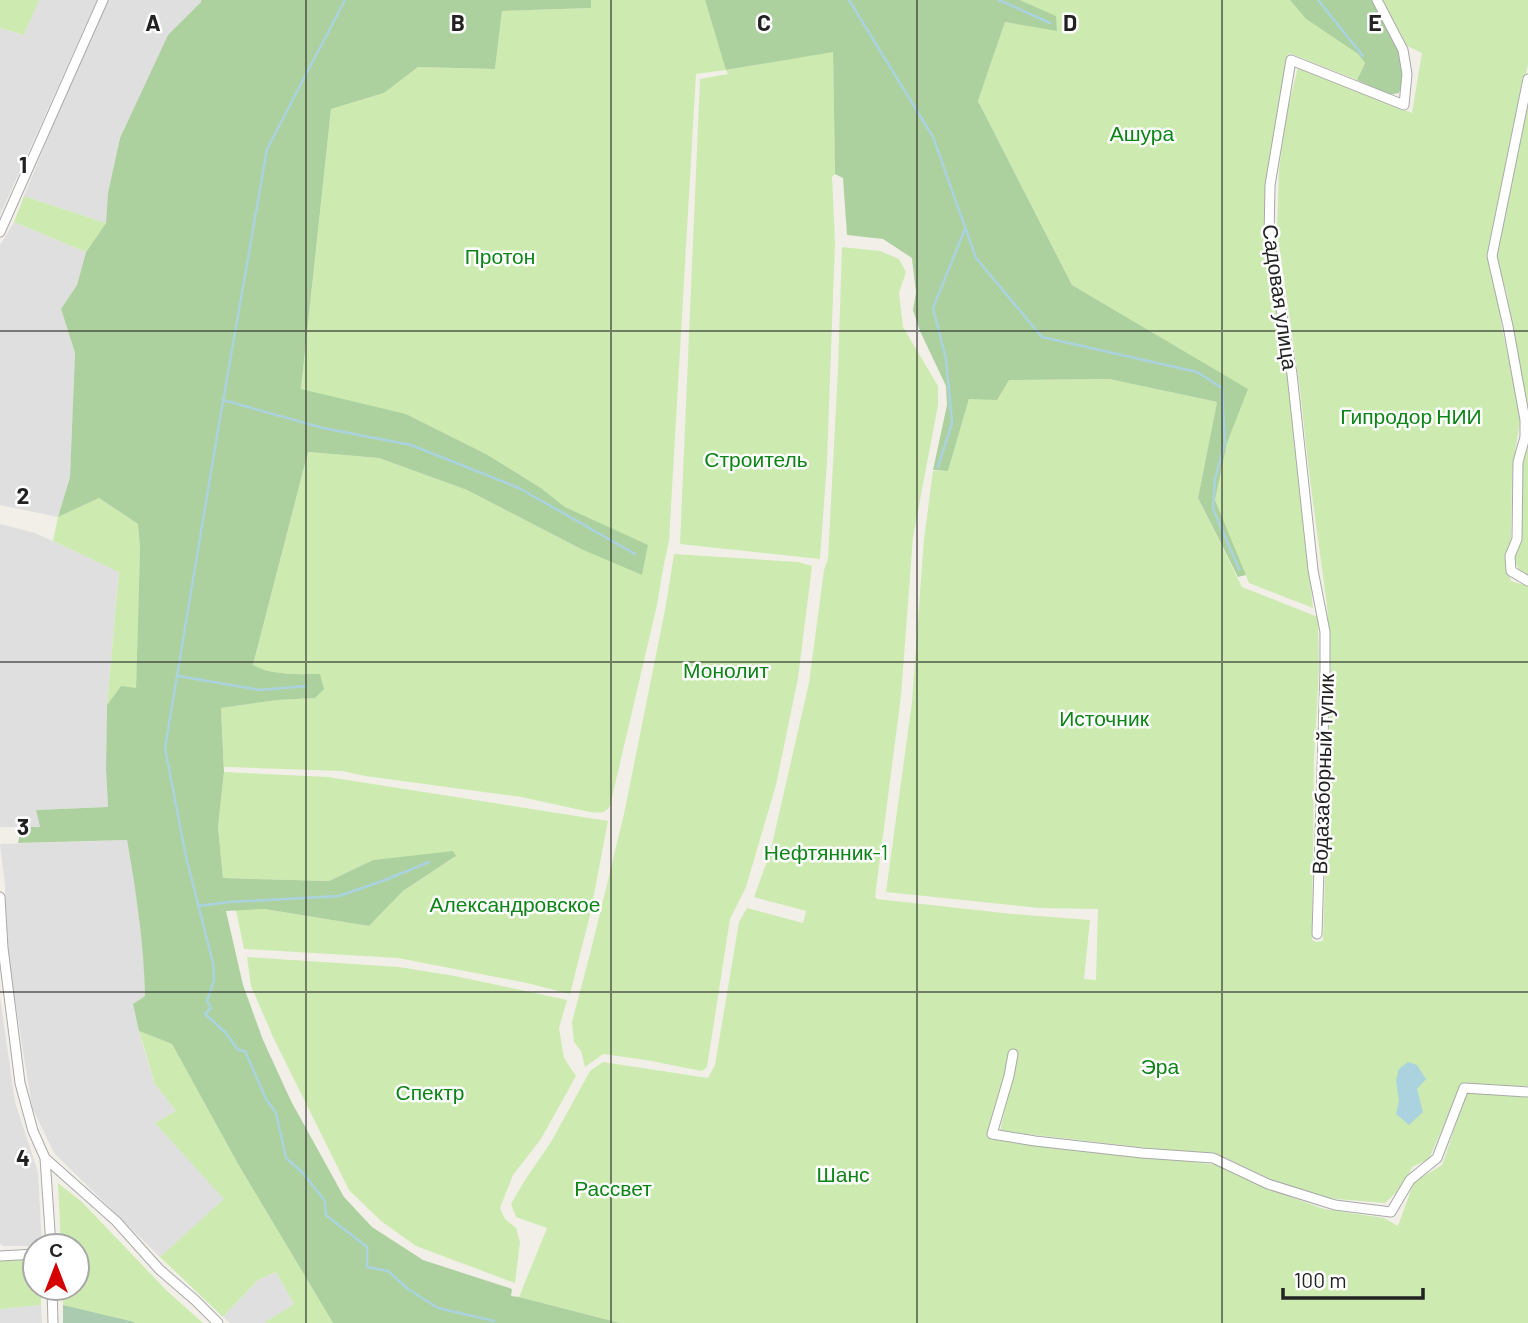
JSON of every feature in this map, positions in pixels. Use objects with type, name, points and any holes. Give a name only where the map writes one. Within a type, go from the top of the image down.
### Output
[{"type":"street","points":[[0,232],[103,0]]},
{"type":"street","name":"Садовая улица","points":[[1322,613],[1313,570],[1292,374],[1269,237],[1270,185],[1291,60],[1404,104],[1407,74],[1403,50],[1377,0]]},
{"type":"street","points":[[1528,79],[1492,256],[1525,420],[1525,437],[1518,462],[1517,538],[1510,556],[1511,571],[1528,581]]},
{"type":"street","name":"Водазаборный тупик","points":[[1317,934],[1325,673],[1322,613]]},
{"type":"street","points":[[0,897],[3,948],[20,1083],[33,1130],[45,1158],[50,1232]]},
{"type":"street","points":[[1013,1054],[992,1134],[1142,1153],[1213,1158],[1268,1184],[1335,1205],[1391,1212],[1410,1180],[1437,1158],[1464,1088],[1528,1092]]},
{"type":"street","points":[[45,1158],[116,1221],[159,1269],[218,1323]]},
{"type":"street","points":[[1,1255],[21,1254]]},
{"type":"street","points":[[52,1302],[53,1323]]},
{"type":"shaded area","points":[[38,0],[97,0],[0,215],[0,28],[24,35]]},
{"type":"shaded area","points":[[105,0],[201,0],[168,36],[120,138],[108,193],[106,223],[24,196]]},
{"type":"shaded area","points":[[14,222],[86,252],[77,285],[61,309],[75,353],[70,477],[58,517],[0,505],[0,245]]},
{"type":"shaded area","points":[[0,524],[35,533],[119,571],[107,705],[108,807],[36,810],[40,827],[0,827]]},
{"type":"shaded area","points":[[127,840],[144,963],[145,996],[133,1004],[155,1084],[176,1111],[155,1123],[225,1199],[160,1257],[54,1153],[32,1107],[6,943],[5,885],[0,844]]},
{"type":"shaded area","points":[[0,997],[15,1102],[38,1172],[41,1232],[21,1232],[21,1246],[0,1244]]},
{"type":"shaded area","points":[[276,1272],[294,1304],[264,1323],[230,1323],[223,1317],[258,1280]]},
{"type":"shaded area","points":[[41,1305],[42,1323],[0,1323],[0,1309]]},
{"type":"green space","points":[[0,0],[39,0],[24,35],[0,28]]},
{"type":"green space","points":[[201,0],[591,0],[591,8],[502,11],[495,69],[418,67],[384,93],[331,109],[301,389],[406,414],[486,454],[541,488],[565,507],[648,545],[642,575],[581,549],[467,490],[379,458],[308,452],[253,665],[277,673],[320,674],[324,689],[315,698],[221,708],[224,772],[218,827],[223,878],[329,881],[373,860],[453,851],[456,856],[403,891],[369,926],[264,909],[226,911],[243,985],[263,1040],[291,1101],[344,1197],[372,1227],[423,1260],[512,1289],[511,1296],[620,1323],[333,1323],[238,1164],[172,1044],[139,1031],[133,1004],[145,996],[144,976],[139,918],[127,840],[18,843],[21,827],[40,827],[36,810],[108,807],[107,705],[121,686],[136,688],[140,548],[138,524],[99,498],[58,517],[70,477],[75,353],[61,309],[77,285],[86,252],[106,223],[108,193],[120,138],[168,35]]},
{"type":"green space","name":"Протон","points":[[591,0],[705,0],[727,70],[833,51],[835,174],[832,177],[835,242],[827,462],[820,559],[680,544],[700,79],[728,74],[726,70],[696,74],[669,541],[657,605],[608,809],[599,813],[521,797],[342,771],[224,767],[221,708],[315,698],[320,674],[277,672],[253,666],[308,452],[379,458],[467,490],[581,549],[648,546],[565,507],[541,488],[486,454],[406,414],[301,390],[331,109],[384,93],[418,67],[495,69],[502,11],[591,8]]},
{"type":"green space","points":[[705,0],[1020,0],[1056,16],[1057,31],[1005,22],[978,101],[1072,285],[1248,389],[1227,443],[1215,500],[1246,575],[1238,577],[1198,498],[1217,402],[1109,379],[1009,380],[997,400],[969,399],[948,471],[933,470],[947,405],[946,386],[913,310],[916,292],[912,258],[883,239],[847,235],[843,178],[835,174],[833,52],[726,70]]},
{"type":"green space","name":"Ашура","points":[[1020,0],[1290,0],[1306,19],[1358,54],[1365,63],[1357,80],[1289,53],[1269,174],[1266,235],[1286,355],[1313,608],[1249,583],[1215,500],[1227,443],[1247,389],[1072,285],[978,101],[1005,22],[1057,30],[1055,16]]},
{"type":"green space","points":[[1290,0],[1372,0],[1390,33],[1399,57],[1402,81],[1399,93],[1389,95],[1357,80],[1365,63],[1358,54],[1306,19]]},
{"type":"green space","points":[[1383,0],[1528,0],[1528,64],[1488,254],[1521,414],[1512,472],[1511,538],[1507,567],[1511,581],[1528,586],[1528,1086],[1461,1085],[1429,1159],[1412,1167],[1403,1186],[1385,1203],[1325,1198],[1268,1178],[1224,1157],[1000,1131],[1018,1051],[1011,1051],[987,1138],[1218,1165],[1260,1186],[1324,1209],[1384,1218],[1398,1226],[1414,1182],[1442,1165],[1467,1092],[1528,1096],[1528,1323],[620,1323],[519,1297],[547,1228],[516,1217],[511,1204],[551,1142],[590,1071],[603,1062],[708,1078],[715,1065],[739,922],[747,908],[803,923],[806,911],[754,897],[770,853],[809,683],[824,570],[828,559],[842,247],[880,251],[899,259],[906,272],[899,293],[903,327],[938,386],[938,405],[913,537],[901,696],[875,897],[1012,914],[1090,920],[1084,979],[1096,980],[1098,909],[1039,908],[886,892],[912,702],[924,539],[933,471],[948,471],[969,399],[1009,380],[1109,379],[1217,402],[1198,498],[1242,587],[1318,617],[1312,940],[1323,941],[1331,670],[1327,606],[1277,231],[1279,170],[1286,116],[1298,67],[1412,113],[1422,53],[1407,46]]},
{"type":"green space","points":[[1528,95],[1528,407],[1513,348],[1507,294],[1495,255]]},
{"type":"green space","points":[[24,196],[106,223],[86,252],[14,222]]},
{"type":"green space","points":[[1528,448],[1528,575],[1519,570],[1513,557],[1522,467]]},
{"type":"green space","points":[[99,498],[138,524],[140,548],[136,689],[121,686],[107,705],[119,572],[53,541],[58,517]]},
{"type":"green space","name":"Монолит","points":[[674,554],[798,562],[812,566],[798,678],[776,785],[746,887],[730,919],[707,1067],[702,1071],[603,1054],[585,1067],[581,1051],[574,1042],[572,1022],[624,814]]},
{"type":"green space","name":"Александровское","points":[[224,772],[328,777],[608,821],[590,915],[570,994],[398,958],[244,949],[236,910],[264,909],[369,926],[403,891],[455,857],[373,860],[329,881],[223,878],[218,827]]},
{"type":"green space","name":"Спектр","points":[[247,957],[399,967],[567,1000],[559,1028],[564,1058],[576,1076],[541,1139],[513,1175],[500,1208],[505,1219],[516,1228],[520,1242],[515,1283],[416,1246],[381,1221],[349,1190],[273,1037],[251,986]]},
{"type":"green space","points":[[139,1031],[172,1044],[238,1164],[333,1323],[264,1323],[294,1304],[276,1272],[258,1280],[223,1317],[160,1257],[224,1199],[155,1123],[176,1111],[155,1084]]},
{"type":"green space","points":[[58,1183],[82,1202],[167,1291],[203,1323],[135,1323],[63,1305],[63,1302],[91,1302],[91,1232],[60,1232]]},
{"type":"green space","points":[[21,1260],[21,1302],[41,1302],[41,1305],[0,1309],[0,1261]]},
{"type":"green space","points":[[63,1305],[134,1322],[135,1323],[63,1323]]},
{"type":"water","points":[[1408,1062],[1417,1065],[1426,1079],[1417,1089],[1423,1112],[1409,1125],[1396,1114],[1399,1101],[1396,1080],[1399,1069]]},
{"type":"waterway","points":[[345,0],[267,149],[165,748],[186,857],[213,963],[214,980],[207,1001],[211,1008],[205,1014],[226,1033],[238,1050],[245,1051],[266,1099],[276,1113],[286,1158],[303,1173],[325,1201],[326,1215],[367,1247],[367,1267],[388,1271],[408,1289],[438,1308],[494,1321]]},
{"type":"waterway","points":[[849,0],[933,137],[976,258],[1042,337],[1197,372],[1222,388],[1225,443],[1215,479],[1213,509],[1239,569]]},
{"type":"waterway","points":[[999,0],[1050,23]]},
{"type":"waterway","points":[[1318,0],[1363,56]]},
{"type":"waterway","points":[[938,467],[952,423],[946,359],[933,308],[965,229]]},
{"type":"waterway","points":[[223,400],[323,428],[411,445],[519,488],[635,554]]},
{"type":"waterway","points":[[178,676],[260,690],[306,686]]},
{"type":"waterway","points":[[198,906],[339,896],[429,862]]},
{"type":"park label","name":"Гипродор НИИ","points":[[1411,415]]},
{"type":"park label","name":"Строитель","points":[[756,458]]},
{"type":"park label","name":"Источник","points":[[1104,717]]},
{"type":"park label","name":"Нефтянник-1","points":[[826,851]]},
{"type":"park label","name":"Эра","points":[[1160,1065]]},
{"type":"park label","name":"Шанс","points":[[843,1173]]},
{"type":"park label","name":"Рассвет","points":[[613,1187]]}]
